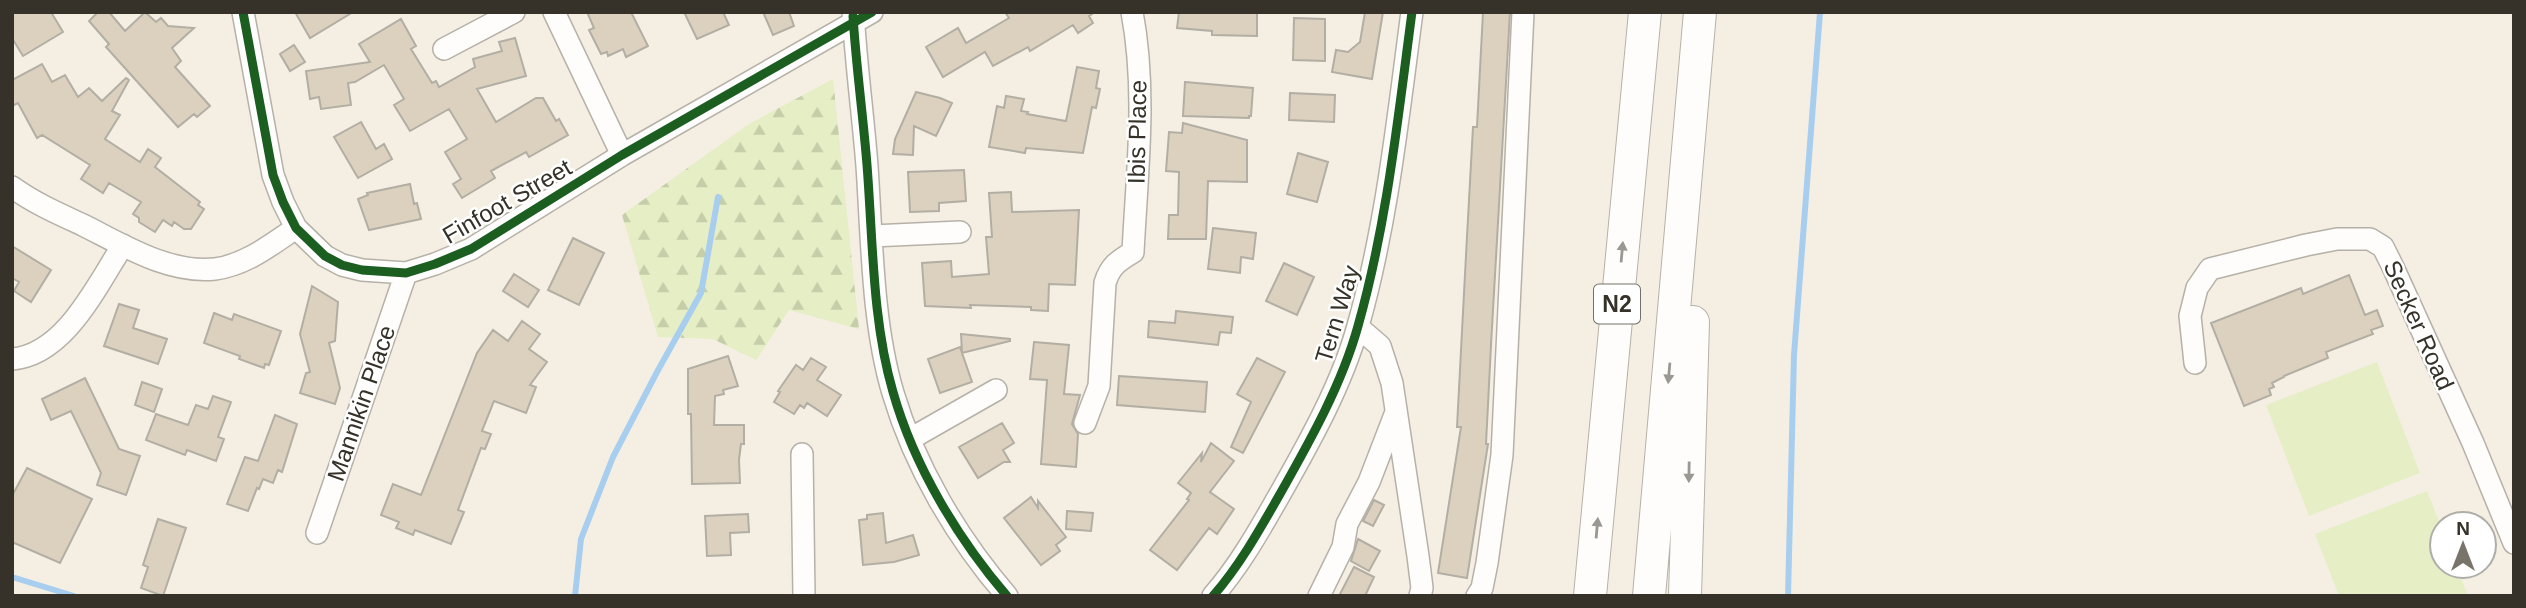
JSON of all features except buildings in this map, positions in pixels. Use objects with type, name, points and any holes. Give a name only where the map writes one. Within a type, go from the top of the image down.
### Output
[{"type":"highway","name":"N2","points":[[1590,596],[1644,12]]},
{"type":"highway","name":"N2","points":[[1649,596],[1701,12]]},
{"type":"highway","points":[[1685,596],[1701,12]]},
{"type":"street","name":"Finfoot Street","points":[[243,12],[273,175],[296,228],[325,256],[342,265],[362,270],[406,273],[471,248],[853,18],[872,12]]},
{"type":"street","points":[[444,49],[514,12]]},
{"type":"street","points":[[554,12],[622,155]]},
{"type":"street","name":"Ibis Place","points":[[1085,423],[1099,386],[1105,283],[1115,262],[1133,252],[1139,66],[1132,12]]},
{"type":"street","name":"Tern Way","points":[[1213,596],[1249,548],[1295,469],[1340,375],[1358,327],[1383,219],[1412,12]]},
{"type":"street","points":[[1477,596],[1482,588],[1487,563],[1502,455],[1523,12]]},
{"type":"street","points":[[853,18],[882,344],[892,392],[910,439],[943,507],[980,564],[1007,596]]},
{"type":"street","points":[[12,187],[36,202],[123,245],[178,266],[216,269],[235,264],[262,251],[296,228]]},
{"type":"street","points":[[872,236],[960,232]]},
{"type":"street","name":"Secker Road","points":[[2195,363],[2190,316],[2197,288],[2210,269],[2337,239],[2370,239],[2383,247],[2393,267],[2473,443],[2514,543]]},
{"type":"street","points":[[12,359],[33,354],[59,337],[72,323],[123,245]]},
{"type":"street","name":"Mannikin Place","points":[[317,533],[406,273]]},
{"type":"street","points":[[1358,327],[1380,346],[1392,383],[1427,593]]},
{"type":"street","points":[[910,439],[996,390]]},
{"type":"street","points":[[1319,596],[1343,547],[1347,524],[1369,482],[1397,409]]},
{"type":"street","points":[[802,454],[804,596]]},
{"type":"green space","points":[[833,79],[859,329],[789,310],[756,360],[713,339],[658,337],[622,215],[749,124]]},
{"type":"green space","points":[[2377,362],[2420,473],[2309,516],[2266,405]]},
{"type":"green space","points":[[2427,491],[2434,510],[2428,510],[2428,580],[2462,580],[2468,596],[2339,596],[2315,534]]},
{"type":"waterway","points":[[1788,596],[1794,355],[1820,12]]},
{"type":"waterway","points":[[575,596],[581,539],[613,457],[701,293],[718,197]]},
{"type":"waterway","points":[[12,577],[74,596]]},
{"type":"cycle path","points":[[243,12],[273,175],[296,228],[325,256],[342,265],[362,270],[406,273],[471,249],[622,155],[872,12]]},
{"type":"cycle path","points":[[1213,596],[1249,546],[1291,474],[1324,412],[1351,348],[1377,249],[1412,12]]},
{"type":"cycle path","points":[[853,16],[877,308],[893,392],[925,474],[971,550],[1007,596]]}]
